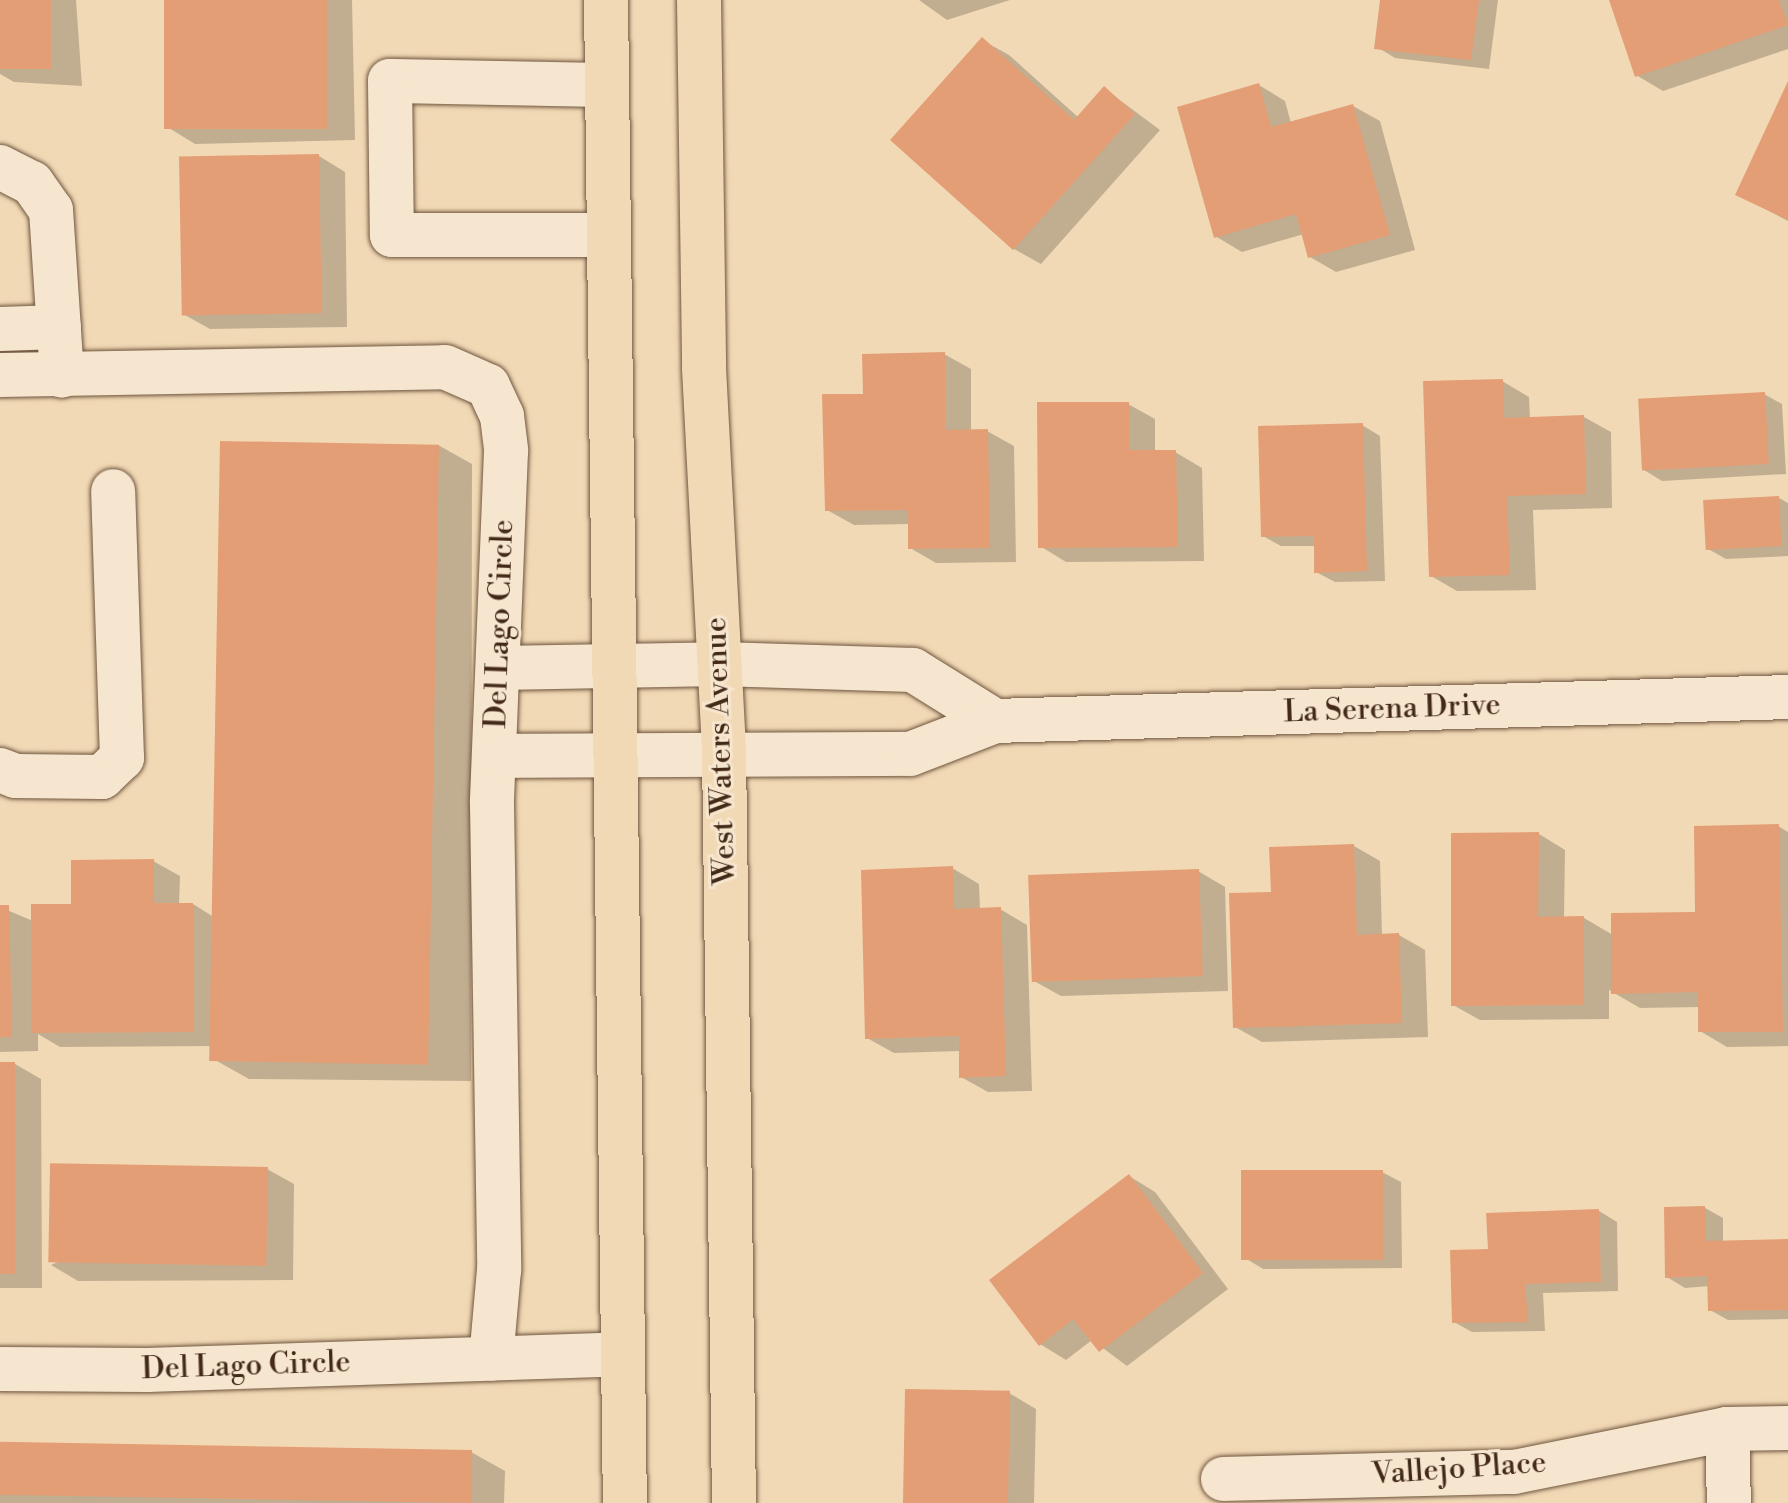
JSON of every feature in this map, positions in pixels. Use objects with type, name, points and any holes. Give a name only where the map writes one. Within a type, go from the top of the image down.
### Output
[{"type":"main road","points":[[606,0],[625,1503]]},
{"type":"main road","name":"West Waters Avenue","points":[[699,0],[704,368],[724,751],[734,1503]]},
{"type":"street","points":[[607,85],[390,81],[392,235],[609,235]]},
{"type":"street","points":[[0,167],[32,183],[51,210],[62,376]]},
{"type":"street","points":[[0,329],[59,327]]},
{"type":"street","name":"Del Lago Circle","points":[[0,375],[445,367],[488,386],[502,416],[506,451],[492,804],[499,1270],[491,1359]]},
{"type":"street","points":[[0,770],[16,776],[102,777],[122,758],[113,491]]},
{"type":"street","points":[[498,668],[614,669],[720,664],[913,670],[995,721]]},
{"type":"street","name":"La Serena Drive","points":[[496,756],[724,751],[910,754],[995,721],[1788,697]]},
{"type":"street","name":"Del Lago Circle","points":[[0,1369],[147,1370],[623,1354]]},
{"type":"street","name":"Vallejo Place","points":[[1223,1479],[1514,1472],[1727,1429],[1788,1428]]},
{"type":"street","points":[[1727,1429],[1729,1503]]},
{"type":"building","points":[[0,0],[51,0],[51,69],[0,69]]},
{"type":"building","points":[[164,0],[327,0],[327,129],[164,129]]},
{"type":"building","points":[[1380,0],[1479,0],[1471,60],[1374,49]]},
{"type":"building","points":[[1609,0],[1779,0],[1788,25],[1635,77]]},
{"type":"building","points":[[982,37],[1074,120],[1104,86],[1135,114],[1013,250],[890,140]]},
{"type":"building","points":[[1788,81],[1788,220],[1735,195]]},
{"type":"building","points":[[1259,83],[1271,127],[1353,104],[1390,235],[1308,258],[1296,214],[1214,238],[1177,107]]},
{"type":"building","points":[[319,154],[322,313],[182,315],[179,156]]},
{"type":"building","points":[[945,352],[945,430],[988,429],[990,548],[908,549],[908,510],[825,511],[822,394],[863,394],[862,354]]},
{"type":"building","points":[[1503,379],[1504,418],[1584,415],[1586,494],[1507,496],[1510,575],[1429,577],[1423,381]]},
{"type":"building","points":[[1765,392],[1769,464],[1642,471],[1638,399]]},
{"type":"building","points":[[1037,402],[1129,402],[1129,450],[1176,450],[1178,547],[1038,548]]},
{"type":"building","points":[[1363,423],[1367,571],[1314,573],[1314,536],[1261,537],[1258,426]]},
{"type":"building","points":[[220,441],[439,445],[428,1065],[209,1061]]},
{"type":"building","points":[[1779,496],[1782,546],[1706,550],[1703,500]]},
{"type":"building","points":[[1779,824],[1783,1032],[1698,1032],[1698,992],[1611,994],[1611,913],[1695,912],[1694,826]]},
{"type":"building","points":[[1539,832],[1538,917],[1584,916],[1583,1005],[1451,1006],[1451,833]]},
{"type":"building","points":[[1354,844],[1357,935],[1399,933],[1402,1023],[1233,1028],[1229,893],[1271,892],[1269,847]]},
{"type":"building","points":[[154,859],[153,903],[193,903],[194,1032],[31,1033],[31,904],[71,904],[71,860]]},
{"type":"building","points":[[953,866],[954,909],[1001,907],[1006,1076],[959,1078],[959,1036],[865,1039],[861,870]]},
{"type":"building","points":[[1199,869],[1203,976],[1032,982],[1028,875]]},
{"type":"building","points":[[0,905],[9,905],[12,1037],[0,1037]]},
{"type":"building","points":[[0,1062],[15,1062],[15,1274],[0,1274]]},
{"type":"building","points":[[50,1163],[268,1167],[266,1266],[48,1262]]},
{"type":"building","points":[[1241,1170],[1383,1170],[1383,1260],[1241,1260]]},
{"type":"building","points":[[1129,1174],[1203,1273],[1099,1352],[1073,1319],[1039,1346],[989,1280]]},
{"type":"building","points":[[1705,1206],[1706,1241],[1788,1239],[1788,1310],[1708,1311],[1707,1276],[1665,1278],[1664,1207]]},
{"type":"building","points":[[1599,1209],[1601,1282],[1525,1284],[1528,1322],[1452,1323],[1450,1250],[1488,1249],[1486,1213]]},
{"type":"building","points":[[905,1389],[1010,1391],[1008,1503],[903,1503]]},
{"type":"building","points":[[0,1442],[472,1450],[471,1503],[0,1495]]}]
